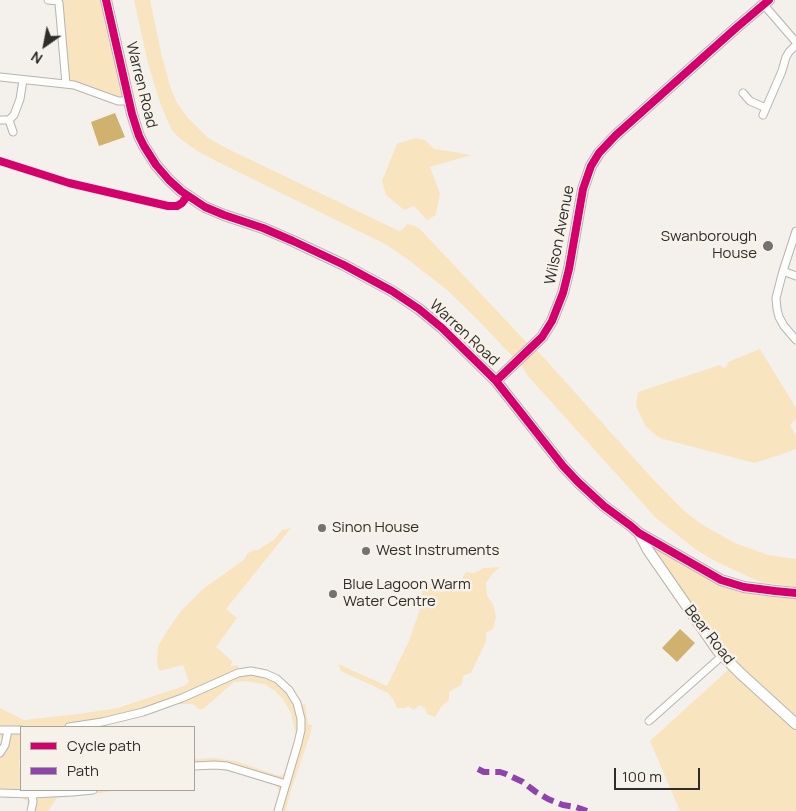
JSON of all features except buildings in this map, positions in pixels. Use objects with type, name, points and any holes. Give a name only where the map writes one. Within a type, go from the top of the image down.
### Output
[{"type":"street","points":[[48,0],[58,2],[63,36],[66,84]]},
{"type":"street","name":"Warren Road","points":[[106,0],[135,124],[150,155],[169,180],[187,196],[205,207],[224,215],[293,240],[360,273],[392,291],[419,310],[442,328],[496,381],[573,477],[604,506],[639,534],[721,580],[744,586],[796,593]]},
{"type":"street","points":[[744,93],[747,99],[765,112],[787,55],[796,44],[766,2]]},
{"type":"street","name":"Wilson Avenue","points":[[496,381],[542,337],[552,321],[563,293],[569,269],[582,189],[591,166],[599,153],[616,135],[766,2]]},
{"type":"street","points":[[0,77],[74,85],[118,102],[129,100]]},
{"type":"street","points":[[0,120],[9,120],[13,117],[19,104],[23,80]]},
{"type":"street","points":[[9,120],[13,132]]},
{"type":"street","points":[[796,231],[776,298],[777,309],[784,326],[796,340]]},
{"type":"street","points":[[783,271],[796,276]]},
{"type":"street","name":"Bear Road","points":[[639,534],[652,557],[722,656],[796,724]]},
{"type":"street","points":[[649,721],[722,656]]},
{"type":"street","points":[[76,726],[143,712],[182,698],[238,672],[251,671],[262,673],[277,680],[289,690],[297,703],[300,713],[301,730],[278,811]]},
{"type":"street","points":[[0,753],[5,745],[4,730],[20,730]]},
{"type":"street","points":[[195,766],[227,766],[286,784]]},
{"type":"street","points":[[0,792],[32,794],[82,791]]},
{"type":"street","points":[[30,811],[32,794]]},
{"type":"shaded area","points":[[59,0],[103,0],[123,91],[123,101],[67,83]]},
{"type":"shaded area","points":[[134,0],[150,0],[171,89],[177,103],[188,118],[208,138],[399,231],[407,224],[420,229],[529,345],[535,348],[683,510],[701,524],[735,543],[768,555],[796,559],[796,587],[760,582],[713,560],[695,549],[656,518],[527,375],[520,363],[447,290],[410,261],[387,245],[216,161],[179,138],[172,130],[159,100],[148,63]]},
{"type":"shaded area","points":[[115,113],[125,137],[99,146],[91,122]]},
{"type":"shaded area","points":[[415,138],[425,140],[434,149],[471,155],[430,167],[440,193],[436,215],[427,220],[414,206],[404,210],[386,195],[382,181],[397,144]]},
{"type":"shaded area","points":[[760,349],[796,408],[796,419],[790,425],[796,436],[796,449],[754,463],[658,437],[646,427],[636,406],[638,392],[720,365],[724,368],[728,362]]},
{"type":"shaded area","points":[[291,528],[226,609],[237,618],[216,647],[232,661],[231,666],[238,665],[239,675],[249,674],[265,677],[285,691],[295,708],[305,704],[308,724],[312,725],[291,790],[287,811],[274,811],[279,792],[274,785],[228,771],[214,769],[195,770],[195,758],[214,758],[235,761],[280,776],[284,773],[296,735],[291,713],[283,699],[275,691],[264,684],[245,681],[234,682],[203,709],[198,709],[195,705],[190,704],[177,704],[134,719],[102,726],[20,726],[20,791],[112,791],[57,798],[48,811],[27,811],[29,806],[27,801],[22,798],[22,793],[12,798],[0,797],[0,747],[2,740],[0,736],[0,708],[24,720],[78,714],[118,708],[184,686],[189,682],[183,665],[159,671],[157,662],[158,646],[169,628],[181,611],[203,589],[245,559],[247,554],[253,550],[258,550],[275,539],[282,530]]},
{"type":"shaded area","points":[[651,546],[710,579],[742,591],[796,598],[796,719],[720,648]]},
{"type":"shaded area","points":[[500,567],[486,583],[487,596],[493,604],[496,617],[493,629],[486,633],[486,641],[471,673],[464,675],[461,685],[449,692],[449,700],[441,707],[435,717],[427,714],[425,708],[419,705],[414,710],[408,706],[397,708],[388,693],[341,671],[338,664],[387,686],[409,641],[421,606],[423,581],[432,585],[436,591],[444,592],[450,582],[462,579],[466,572],[474,573],[484,568]]},
{"type":"shaded area","points":[[680,629],[695,643],[677,662],[662,648]]},
{"type":"shaded area","points":[[729,669],[796,729],[796,811],[680,811],[650,741]]},
{"type":"marked path","points":[[478,769],[484,772],[506,774],[523,782],[548,799],[587,811]]},
{"type":"cycle path","points":[[106,0],[132,114],[139,136],[156,165],[181,191],[205,207],[263,228],[344,265],[392,291],[419,309],[442,328],[496,381],[563,466],[578,482],[604,506],[639,533],[721,580],[744,587],[796,593]]},
{"type":"cycle path","points":[[496,381],[542,337],[552,321],[563,293],[569,269],[583,189],[591,166],[599,153],[616,135],[769,0]]},
{"type":"cycle path","points":[[0,161],[69,183],[168,206],[177,206],[187,196]]},
{"type":"place","name":"Swanborough House","points":[[768,246]]},
{"type":"place","name":"Sinon House","points":[[322,528]]},
{"type":"place","name":"West Instruments","points":[[366,551]]},
{"type":"place","name":"Blue Lagoon Warm Water Centre","points":[[333,594]]}]
